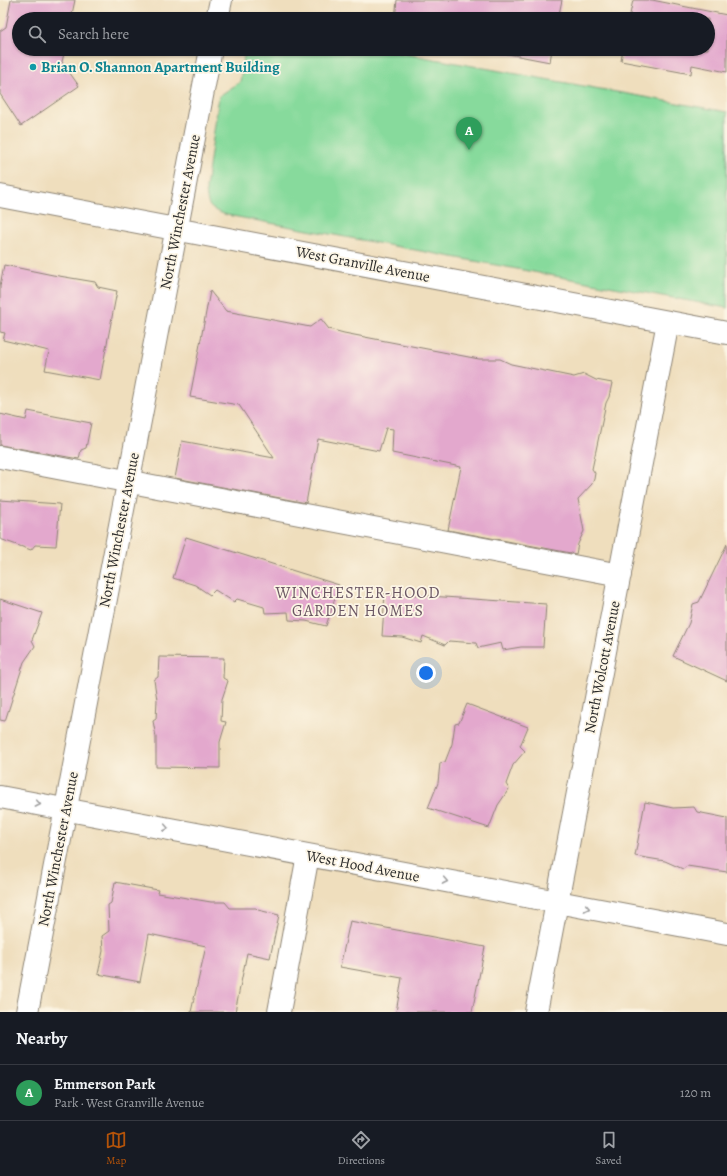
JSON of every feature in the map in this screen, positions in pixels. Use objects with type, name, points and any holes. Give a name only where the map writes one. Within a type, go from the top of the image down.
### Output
[{"type":"street","points":[[218,12],[221,0]]},
{"type":"street","name":"North Winchester Avenue","points":[[26,1012],[211,56]]},
{"type":"street","name":"West Granville Avenue","points":[[0,196],[727,333]]},
{"type":"street","name":"North Wolcott Avenue","points":[[536,1012],[668,322]]},
{"type":"street","points":[[0,456],[128,482],[620,575]]},
{"type":"street","name":"West Hood Avenue","points":[[0,797],[727,934]]},
{"type":"street","points":[[279,1012],[308,855]]},
{"type":"green space","points":[[244,56],[418,56],[727,112],[727,308],[227,215],[216,211],[208,203],[206,188],[219,96],[240,82]]},
{"type":"building","name":"Brian O. Shannon Apartment Building","points":[[11,0],[75,0],[72,12],[12,12],[12,56],[63,56],[62,62],[79,86],[21,126],[0,94],[0,31],[6,27]]},
{"type":"building","points":[[397,0],[562,0],[559,12],[396,12]]},
{"type":"building","points":[[633,0],[652,0],[712,12],[630,12]]},
{"type":"building","points":[[715,13],[727,15],[727,72],[692,65],[691,74],[621,61],[622,56],[715,56]]},
{"type":"building","points":[[519,56],[551,56],[550,62]]},
{"type":"building","points":[[4,265],[95,282],[98,287],[117,291],[100,380],[45,370],[49,351],[3,340],[5,333],[0,332],[0,286]]},
{"type":"building","points":[[210,291],[226,311],[310,327],[321,319],[329,329],[344,333],[479,359],[500,359],[511,364],[574,377],[584,374],[596,380],[612,383],[606,403],[592,469],[595,473],[594,479],[592,484],[578,499],[584,531],[578,544],[576,554],[448,530],[461,467],[392,453],[393,429],[386,428],[379,451],[318,439],[306,503],[175,478],[182,441],[274,458],[239,405],[190,397]]},
{"type":"building","points":[[28,411],[91,423],[86,448],[81,450],[79,459],[0,445],[0,414],[26,420]]},
{"type":"building","points":[[0,500],[60,504],[56,546],[35,545],[31,550],[0,539]]},
{"type":"building","points":[[186,537],[339,585],[326,626],[306,621],[289,620],[288,612],[265,613],[264,607],[237,599],[234,602],[215,590],[210,595],[195,585],[173,578]]},
{"type":"building","points":[[727,544],[727,681],[673,656],[689,623],[693,604],[699,602]]},
{"type":"building","points":[[385,593],[546,604],[543,647],[521,647],[503,650],[501,643],[478,648],[476,643],[449,641],[445,645],[423,636],[421,643],[402,637],[382,636]]},
{"type":"building","points":[[0,599],[42,613],[32,640],[35,646],[24,662],[5,721],[0,720]]},
{"type":"building","points":[[159,657],[224,658],[223,678],[228,681],[222,699],[221,721],[226,722],[220,742],[220,768],[156,767],[156,737],[153,721],[156,719],[157,700],[154,680],[158,677]]},
{"type":"building","points":[[467,704],[528,727],[520,746],[525,751],[513,765],[506,784],[509,789],[498,805],[489,828],[428,808],[438,783],[440,763],[445,762],[452,744],[455,724],[459,723]]},
{"type":"building","points":[[645,802],[673,808],[694,807],[697,812],[727,818],[727,872],[687,866],[683,869],[665,861],[635,856]]},
{"type":"building","points":[[115,882],[158,890],[157,893],[211,902],[225,902],[230,908],[256,908],[258,910],[279,915],[270,958],[247,953],[235,1012],[191,1012],[206,946],[149,934],[140,982],[98,974],[103,951],[102,936],[109,931],[108,905],[111,903]]},
{"type":"building","points":[[350,921],[485,947],[472,1012],[396,1012],[402,978],[340,967]]},
{"type":"place","name":"Brian O. Shannon Apartment Building","points":[[33,67]]},
{"type":"place","name":"Emmerson Park","points":[[469,150]]},
{"type":"district","name":"WINCHESTER-HOOD GARDEN HOMES","points":[[358,602]]}]
